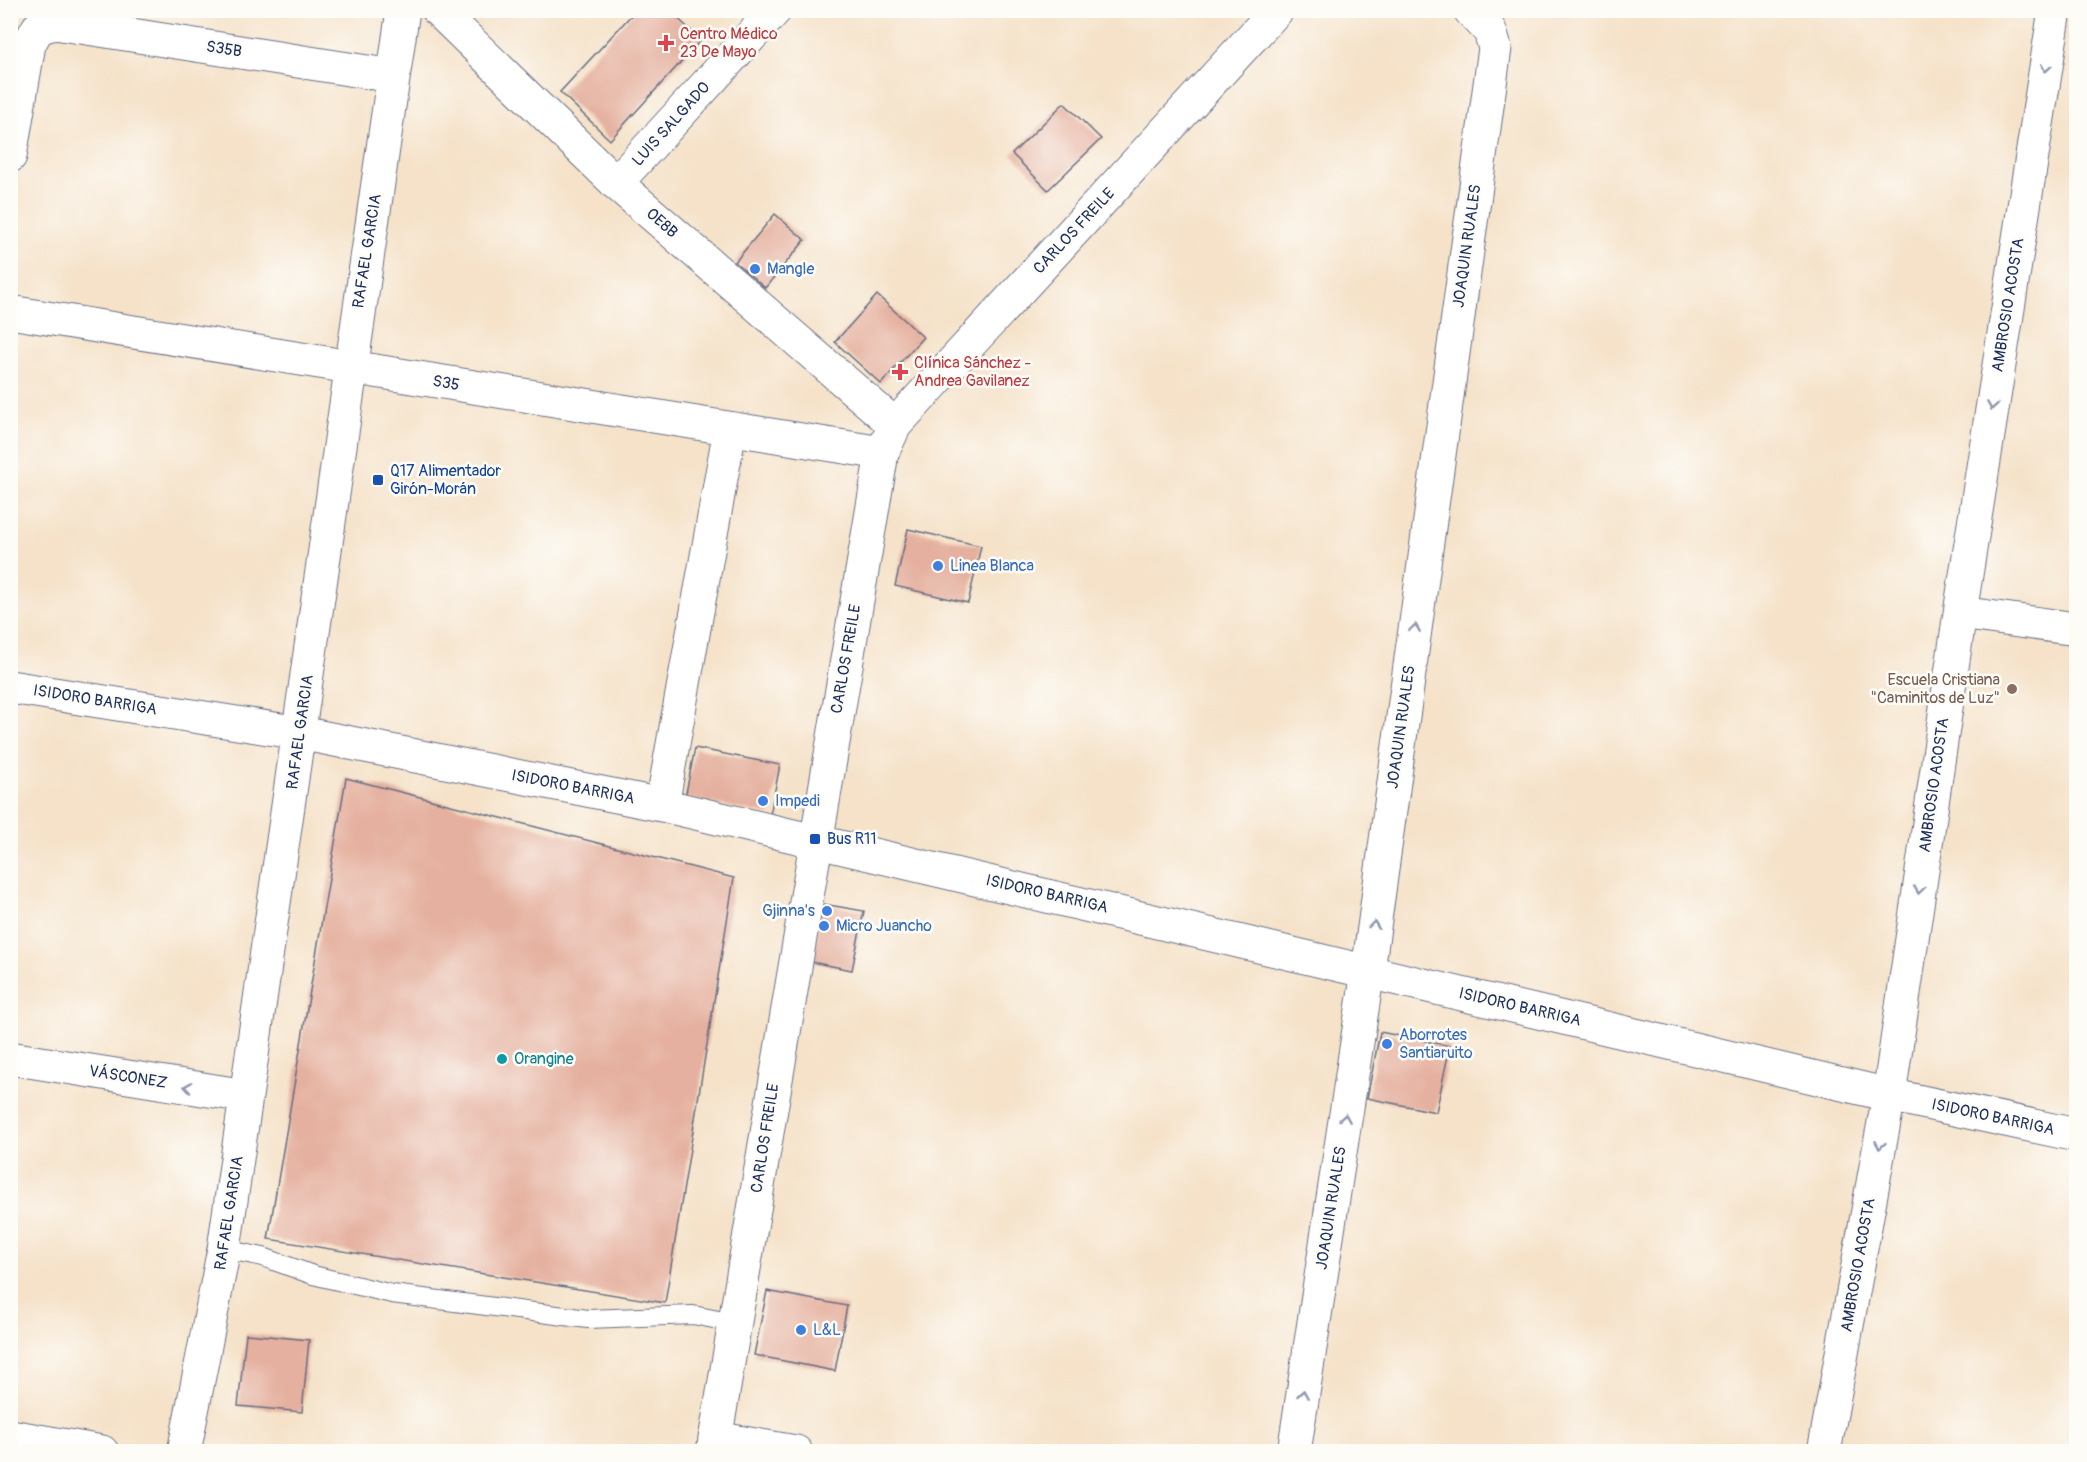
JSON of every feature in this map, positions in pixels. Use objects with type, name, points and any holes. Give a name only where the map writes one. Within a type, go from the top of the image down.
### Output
[{"type":"street","name":"RAFAEL GARCIA","points":[[184,1452],[224,1249],[300,733],[349,367],[403,10]]},
{"type":"street","name":"OE8B","points":[[438,10],[616,183],[888,439]]},
{"type":"street","name":"LUIS SALGADO","points":[[616,183],[775,10]]},
{"type":"street","name":"CARLOS FREILE","points":[[714,1445],[815,839],[888,439],[1277,10]]},
{"type":"street","name":"JOAQUIN RUALES","points":[[1294,1452],[1368,971],[1495,48],[1490,31],[1470,10]]},
{"type":"street","name":"AMBROSIO ACOSTA","points":[[1824,1452],[1889,1095],[1960,613],[2055,10]]},
{"type":"street","name":"S35B","points":[[10,156],[29,44],[38,28],[55,22],[393,76]]},
{"type":"street","name":"S35","points":[[10,312],[730,429],[888,439]]},
{"type":"street","points":[[662,805],[730,429]]},
{"type":"street","points":[[1960,613],[2076,629]]},
{"type":"street","name":"ISIDORO BARRIGA","points":[[10,687],[300,733],[662,805],[815,839],[1889,1095],[2076,1135]]},
{"type":"street","name":"VÁSCONEZ","points":[[10,1058],[246,1096]]},
{"type":"street","points":[[10,1436],[102,1452]]},
{"type":"street","points":[[714,1445],[796,1452]]},
{"type":"lane","points":[[224,1249],[263,1257],[313,1275],[392,1294],[588,1319],[693,1315],[734,1323]]},
{"type":"building","points":[[636,10],[669,10],[701,40],[610,140],[560,92]]},
{"type":"building","points":[[1064,103],[1101,139],[1048,190],[1012,154]]},
{"type":"building","points":[[775,214],[805,240],[765,288],[735,262]]},
{"type":"building","points":[[877,295],[923,337],[881,384],[835,342]]},
{"type":"building","name":"Linea Blanca","points":[[908,529],[981,546],[968,603],[895,586]]},
{"type":"building","points":[[695,748],[780,765],[770,815],[685,798]]},
{"type":"building","name":"Orangine","points":[[346,778],[734,878],[665,1303],[268,1239]]},
{"type":"building","points":[[823,904],[864,911],[852,970],[811,962]]},
{"type":"building","points":[[1380,1032],[1450,1046],[1436,1112],[1367,1098]]},
{"type":"building","name":"L&L","points":[[767,1291],[847,1306],[835,1371],[754,1355]]},
{"type":"building","points":[[246,1334],[309,1340],[302,1412],[238,1406]]},
{"type":"place","name":"Centro Médico 23 De Mayo","points":[[666,43]]},
{"type":"place","name":"Mangle","points":[[755,269]]},
{"type":"place","name":"Clínica Sánchez - Andrea Gavilanez","points":[[900,372]]},
{"type":"place","name":"Q17 Alimentador Girón-Morán","points":[[378,480]]},
{"type":"place","name":"Linea Blanca","points":[[938,566]]},
{"type":"place","name":"Escuela Cristiana \"Caminitos de Luz\"","points":[[2012,689]]},
{"type":"place","name":"Impedi","points":[[763,801]]},
{"type":"place","name":"Bus R11","points":[[815,839]]},
{"type":"place","name":"Gjinna's","points":[[827,911]]},
{"type":"place","name":"Micro Juancho","points":[[824,926]]},
{"type":"place","name":"Aborrotes Santiaruito","points":[[1387,1044]]},
{"type":"place","name":"Orangine","points":[[502,1059]]},
{"type":"place","name":"L&L","points":[[801,1330]]}]
